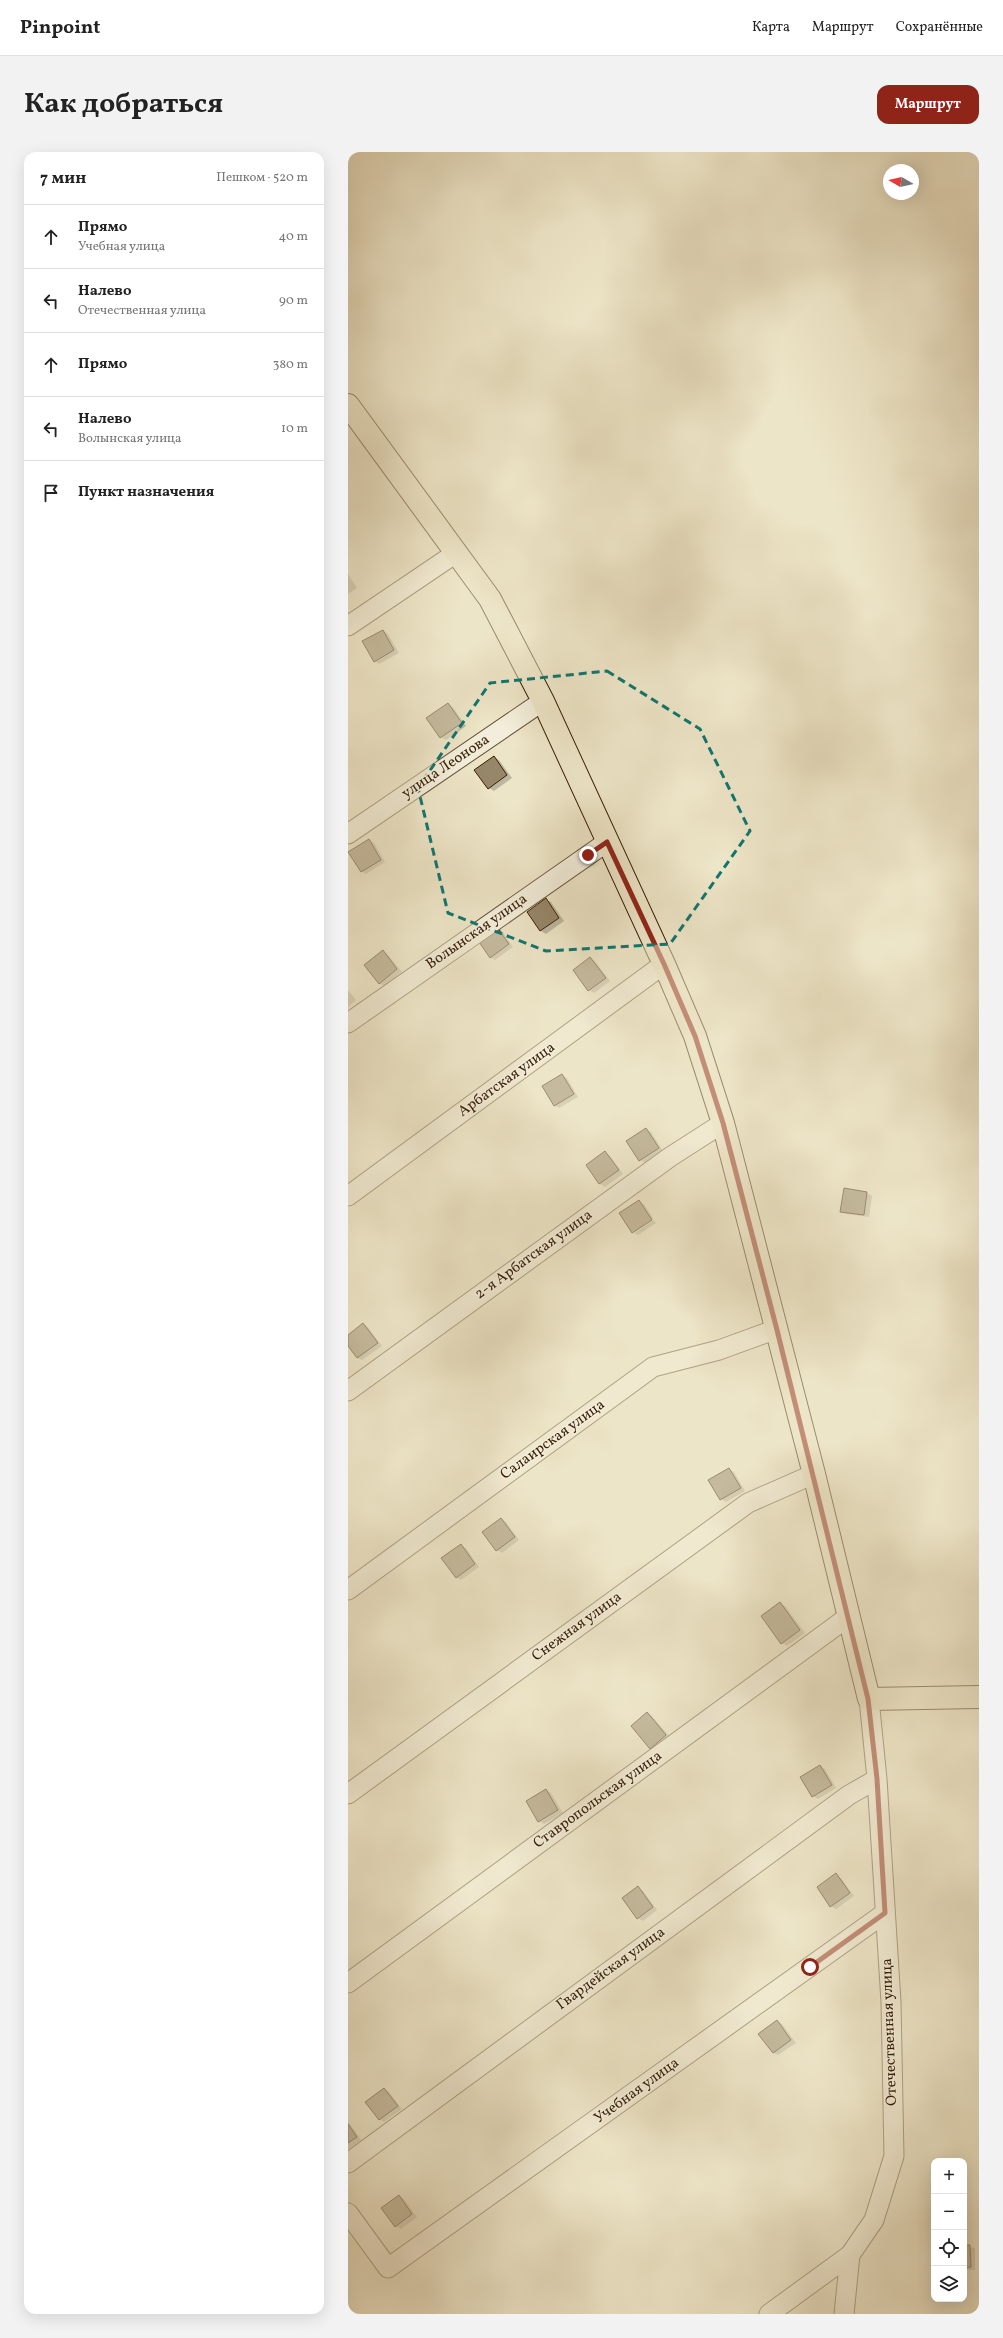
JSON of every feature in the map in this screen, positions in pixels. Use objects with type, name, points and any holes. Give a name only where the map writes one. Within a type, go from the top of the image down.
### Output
[{"type":"main road","points":[[350,410],[490,599],[544,701],[607,842],[664,964],[695,1036],[723,1123],[814,1474],[868,1699],[979,1697]]},
{"type":"street","points":[[348,626],[456,553]]},
{"type":"street","name":"улица Леонова","points":[[348,834],[544,701]]},
{"type":"street","name":"Волынская улица","points":[[348,1023],[607,842]]},
{"type":"street","name":"Арбатская улица","points":[[348,1196],[664,964]]},
{"type":"street","name":"2-я Арбатская улица","points":[[348,1391],[670,1157],[723,1123]]},
{"type":"street","name":"Салаирская улица","points":[[348,1590],[653,1367],[719,1350],[777,1330]]},
{"type":"street","name":"Снежная улица","points":[[348,1794],[748,1503],[814,1474]]},
{"type":"street","name":"Ставропольская улица","points":[[348,1983],[848,1617]]},
{"type":"street","name":"Отечественная улица","points":[[777,2312],[850,2254],[874,2220],[894,2156],[891,2002],[877,1779],[868,1699]]},
{"type":"street","name":"Гвардейская улица","points":[[348,2163],[848,1795],[877,1779]]},
{"type":"street","name":"Учебная улица","points":[[348,2213],[388,2268],[885,1913]]},
{"type":"street","points":[[844,2314],[850,2254]]},
{"type":"highlighted area","points":[[607,671],[700,729],[750,831],[670,944],[546,951],[448,913],[418,788],[490,683]]},
{"type":"building","points":[[383,630],[394,650],[374,662],[362,641]]},
{"type":"building","points":[[448,703],[462,723],[440,738],[426,718]]},
{"type":"building","points":[[494,756],[507,775],[488,789],[474,770]]},
{"type":"building","points":[[369,839],[381,860],[361,872],[348,852]]},
{"type":"building","points":[[546,898],[559,918],[540,931],[527,912]]},
{"type":"building","points":[[494,923],[509,944],[490,958],[475,936]]},
{"type":"building","points":[[383,950],[397,969],[379,984],[364,965]]},
{"type":"building","points":[[590,957],[606,978],[588,991],[573,970]]},
{"type":"building","points":[[562,1074],[574,1094],[554,1106],[542,1086]]},
{"type":"building","points":[[646,1128],[659,1148],[639,1161],[626,1141]]},
{"type":"building","points":[[605,1151],[619,1170],[599,1184],[586,1165]]},
{"type":"building","points":[[844,1188],[867,1192],[864,1215],[840,1212]]},
{"type":"building","points":[[639,1200],[652,1220],[632,1233],[619,1213]]},
{"type":"building","points":[[363,1323],[378,1343],[357,1358],[348,1346],[348,1335]]},
{"type":"building","points":[[729,1468],[741,1488],[720,1500],[708,1480]]},
{"type":"building","points":[[501,1518],[515,1537],[496,1551],[482,1532]]},
{"type":"building","points":[[461,1544],[475,1564],[456,1578],[441,1558]]},
{"type":"building","points":[[780,1602],[800,1630],[781,1644],[761,1616]]},
{"type":"building","points":[[647,1712],[666,1735],[650,1749],[631,1726]]},
{"type":"building","points":[[820,1765],[832,1785],[812,1797],[800,1777]]},
{"type":"building","points":[[546,1789],[558,1810],[538,1822],[526,1801]]},
{"type":"building","points":[[836,1873],[850,1893],[830,1907],[817,1887]]},
{"type":"building","points":[[638,1886],[653,1907],[637,1919],[622,1898]]},
{"type":"building","points":[[777,2020],[791,2040],[773,2053],[758,2034]]},
{"type":"building","points":[[384,2088],[398,2106],[379,2120],[365,2102]]},
{"type":"building","points":[[348,2124],[357,2137],[348,2143]]},
{"type":"building","points":[[399,2195],[412,2214],[395,2227],[381,2208]]},
{"type":"building","points":[[967,2245],[970,2245],[971,2267],[967,2268]]},
{"type":"route","points":[[588,855],[607,842],[628,884],[695,1036],[723,1123],[814,1474],[868,1699],[874,1737],[885,1913],[810,1967]]}]
